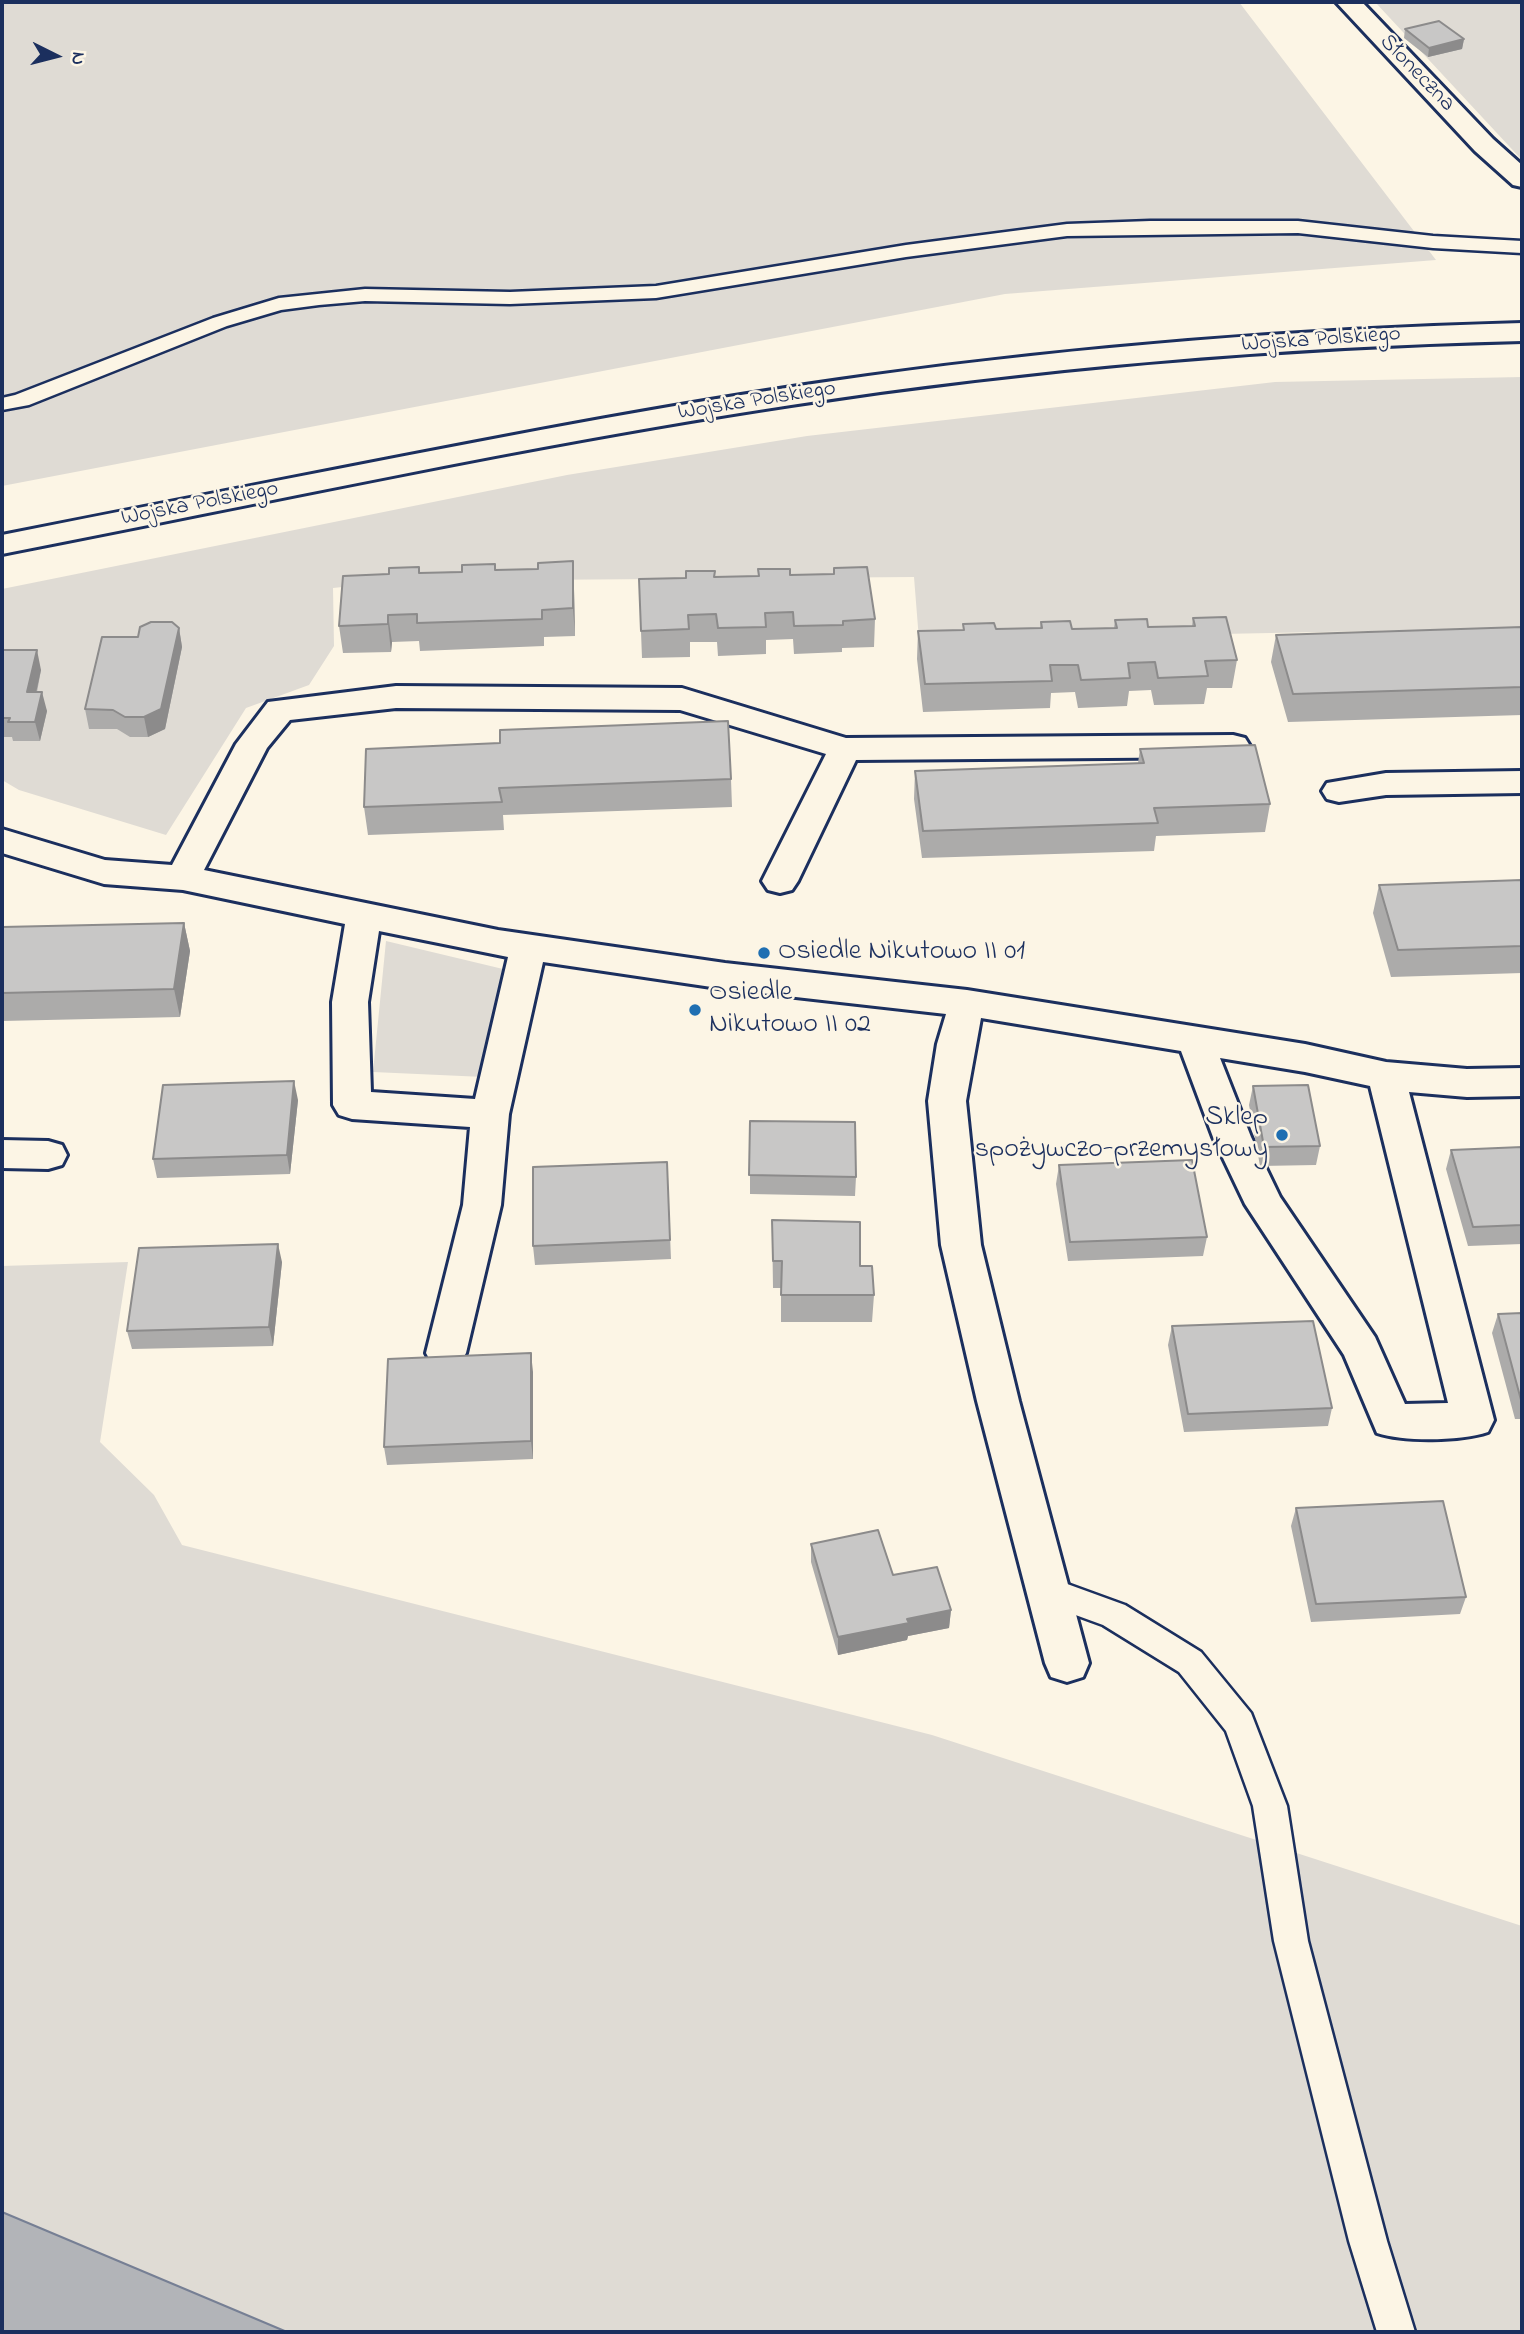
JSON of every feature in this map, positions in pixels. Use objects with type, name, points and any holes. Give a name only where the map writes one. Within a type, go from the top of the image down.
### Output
[{"type":"street","name":"Słoneczna","points":[[1348,2],[1485,145],[1522,179]]},
{"type":"street","name":"Słoneczna","points":[[1485,145],[1522,208]]},
{"type":"street","name":"Wojska Polskiego","points":[[2,545],[466,452],[851,387],[944,374],[1177,351],[1368,337],[1522,331]]},
{"type":"street","points":[[183,878],[253,744],[280,710],[396,696],[682,699],[845,749],[1233,746]]},
{"type":"street","points":[[780,881],[845,749]]},
{"type":"street","points":[[1339,791],[1386,784],[1522,782]]},
{"type":"street","points":[[2,841],[104,872],[183,878],[528,947],[725,976],[967,1003],[1305,1058],[1385,1076],[1467,1083],[1522,1082]]},
{"type":"street","points":[[364,915],[349,1002],[352,1105],[490,1114]]},
{"type":"street","points":[[446,1353],[482,1205],[490,1114],[528,947]]},
{"type":"street","points":[[967,1003],[947,1101],[961,1245],[998,1401],[1067,1663]]},
{"type":"street","points":[[1197,1042],[1206,1073],[1232,1137],[1264,1204],[1361,1348],[1392,1421],[1473,1420],[1385,1076]]},
{"type":"street","points":[[2,1154],[48,1155]]},
{"type":"lane","points":[[2,404],[47,390],[220,322],[279,304],[319,299],[365,295],[510,298],[656,292],[906,251],[1067,230],[1298,227],[1433,243],[1522,247]]},
{"type":"lane","points":[[1048,1591],[1114,1615],[1190,1662],[1239,1723],[1270,1806],[1292,1941],[1368,2241],[1396,2332]]},
{"type":"shaded area","points":[[2,2],[1239,2],[1436,260],[1005,294],[2,486]]},
{"type":"shaded area","points":[[1375,2],[1522,2],[1522,160]]},
{"type":"shaded area","points":[[1522,377],[1522,628],[919,640],[914,577],[399,581],[333,588],[334,646],[309,685],[246,708],[166,835],[19,790],[2,780],[2,589],[567,475],[807,436],[1275,382]]},
{"type":"shaded area","points":[[386,941],[503,969],[484,1077],[373,1072]]},
{"type":"shaded area","points":[[128,1262],[100,1442],[154,1495],[182,1545],[932,1735],[1522,1926],[1522,2332],[282,2332],[2,2219],[2,1266]]},
{"type":"shaded area","points":[[2,2212],[287,2332],[2,2332]]},
{"type":"building","points":[[1439,21],[1464,39],[1429,48],[1405,29]]},
{"type":"building","points":[[573,561],[573,608],[542,610],[542,619],[417,623],[417,614],[388,615],[388,624],[339,626],[343,576],[389,574],[389,568],[419,567],[419,573],[462,572],[462,565],[495,564],[495,570],[538,569],[538,563]]},
{"type":"building","points":[[867,567],[875,619],[843,621],[843,625],[794,626],[793,612],[765,613],[766,627],[718,628],[716,614],[688,615],[689,629],[641,631],[639,579],[686,578],[686,571],[715,571],[714,577],[759,576],[758,569],[790,569],[790,575],[834,574],[834,568]]},
{"type":"building","points":[[1226,617],[1237,660],[1205,661],[1208,676],[1158,678],[1155,662],[1128,663],[1130,678],[1081,680],[1078,665],[1050,665],[1052,681],[925,684],[918,631],[964,630],[963,624],[994,623],[996,629],[1042,628],[1041,622],[1070,621],[1072,629],[1117,628],[1115,620],[1147,619],[1148,627],[1195,626],[1193,618]]},
{"type":"building","points":[[151,622],[172,622],[179,628],[161,709],[144,717],[125,717],[113,710],[85,709],[102,637],[138,637],[140,627]]},
{"type":"building","points":[[1522,627],[1522,687],[1293,694],[1276,635]]},
{"type":"building","points":[[2,650],[37,650],[27,692],[42,692],[35,722],[8,722],[10,718],[2,718]]},
{"type":"building","points":[[728,721],[731,779],[499,788],[502,802],[364,807],[366,749],[500,743],[500,730]]},
{"type":"building","points":[[1255,745],[1270,804],[1154,808],[1158,823],[923,831],[915,771],[1144,763],[1140,749]]},
{"type":"building","points":[[1522,880],[1522,946],[1398,950],[1379,885]]},
{"type":"building","points":[[184,923],[174,989],[2,993],[2,927]]},
{"type":"building","points":[[294,1081],[287,1155],[153,1159],[163,1085]]},
{"type":"building","points":[[1308,1085],[1320,1146],[1264,1147],[1253,1086]]},
{"type":"building","points":[[750,1121],[855,1122],[856,1177],[749,1175]]},
{"type":"building","points":[[1522,1147],[1522,1225],[1473,1227],[1451,1150]]},
{"type":"building","points":[[1192,1160],[1207,1237],[1070,1242],[1059,1165]]},
{"type":"building","points":[[667,1162],[670,1240],[533,1246],[533,1167]]},
{"type":"building","points":[[772,1220],[860,1222],[860,1266],[872,1266],[874,1295],[781,1295],[782,1261],[773,1261]]},
{"type":"building","points":[[278,1244],[269,1327],[127,1331],[139,1248]]},
{"type":"building","points":[[1522,1313],[1522,1400],[1521,1400],[1498,1314]]},
{"type":"building","points":[[1313,1321],[1332,1408],[1188,1414],[1172,1326]]},
{"type":"building","points":[[531,1353],[531,1441],[384,1447],[388,1359]]},
{"type":"building","points":[[1443,1501],[1466,1597],[1316,1604],[1296,1508]]},
{"type":"building","points":[[878,1530],[893,1575],[937,1567],[951,1610],[907,1619],[909,1623],[838,1637],[811,1544]]},
{"type":"place","name":"Osiedle Nikutowo II 01","points":[[764,953]]},
{"type":"place","name":"Osiedle Nikutowo II 02","points":[[695,1010]]},
{"type":"place","name":"Sklep spożywczo-przemysłowy","points":[[1282,1135]]}]
